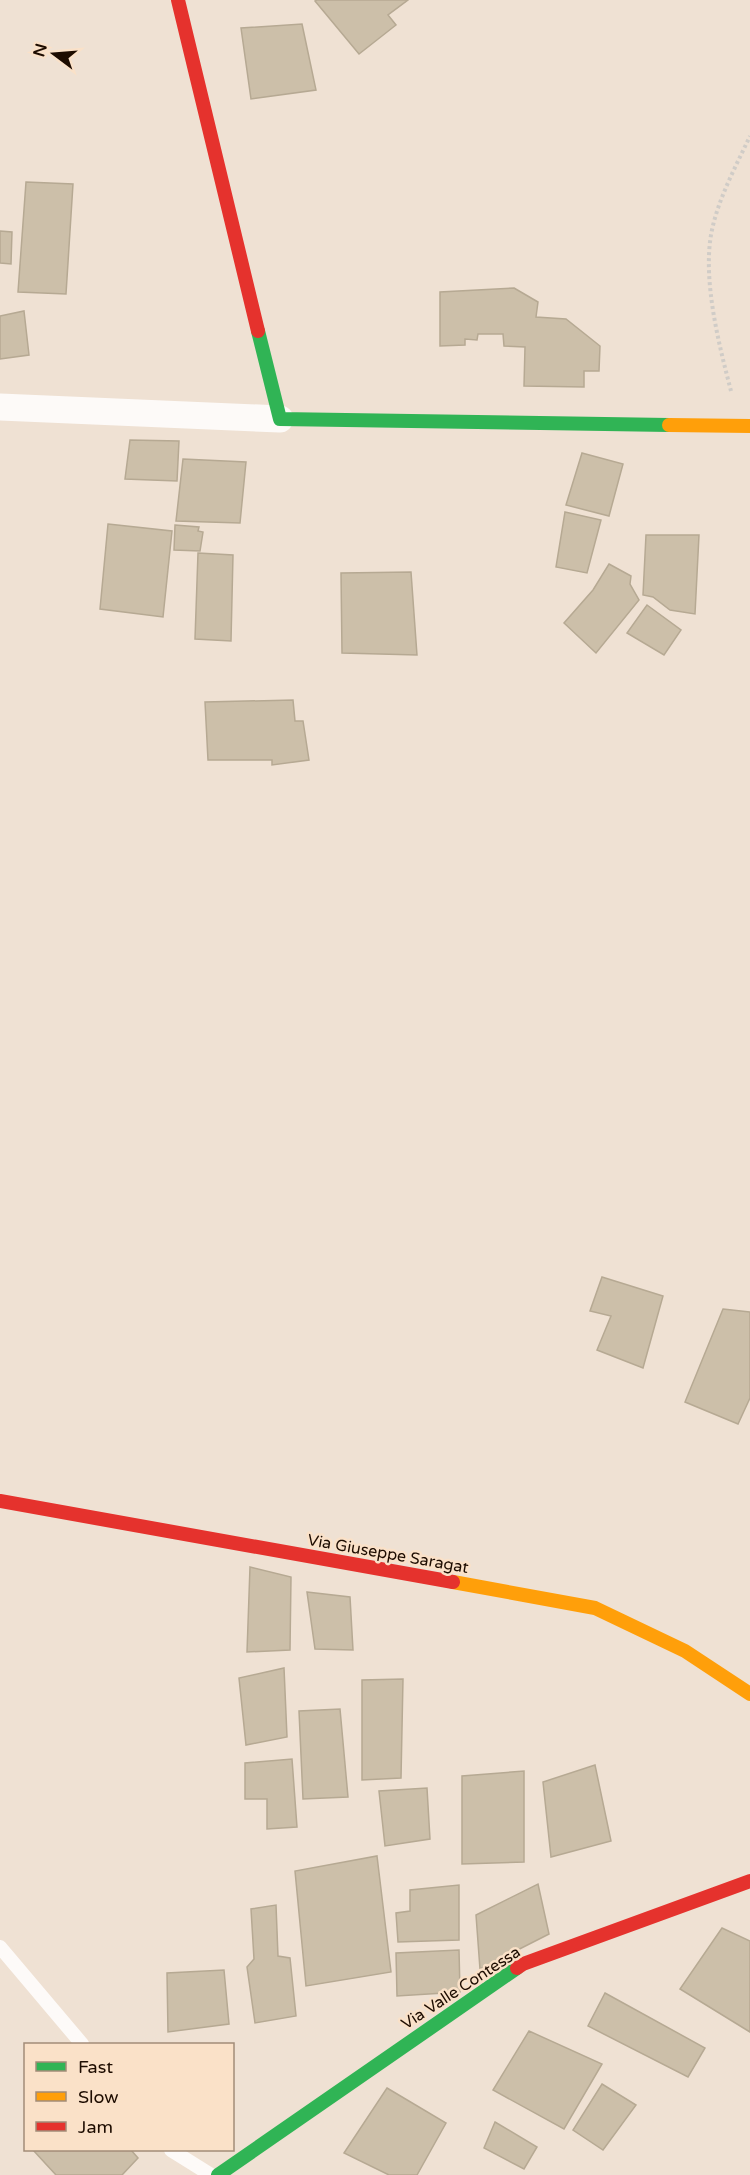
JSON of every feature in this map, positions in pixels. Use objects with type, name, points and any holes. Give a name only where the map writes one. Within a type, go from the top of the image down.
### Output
[{"type":"street","points":[[178,0],[279,419]]},
{"type":"street","points":[[0,407],[279,419],[745,426]]},
{"type":"street","name":"Via Giuseppe Saragat","points":[[0,1502],[595,1608],[686,1651],[750,1694]]},
{"type":"street","name":"Via Valle Contessa","points":[[218,2175],[523,1964],[750,1881]]},
{"type":"lane","points":[[0,1947],[81,2043]]},
{"type":"lane","points":[[173,2151],[211,2175]]},
{"type":"path","points":[[745,426],[719,345],[710,283],[711,236],[727,184],[750,136]]},
{"type":"building","points":[[408,0],[388,15],[396,25],[359,54],[315,1]]},
{"type":"building","points":[[302,24],[316,90],[251,99],[241,28]]},
{"type":"building","points":[[26,182],[73,184],[66,294],[18,292]]},
{"type":"building","points":[[0,231],[12,232],[11,264],[0,263]]},
{"type":"building","points":[[514,288],[538,302],[536,317],[566,319],[600,346],[599,371],[584,371],[584,387],[524,386],[525,347],[504,346],[503,334],[478,334],[477,340],[465,339],[465,345],[440,346],[440,292]]},
{"type":"building","points":[[24,311],[29,355],[0,359],[0,316]]},
{"type":"building","points":[[130,440],[179,441],[177,481],[125,479]]},
{"type":"building","points":[[582,453],[623,464],[609,516],[566,505]]},
{"type":"building","points":[[183,459],[246,462],[240,523],[176,521]]},
{"type":"building","points":[[565,512],[601,520],[587,573],[556,567]]},
{"type":"building","points":[[108,524],[172,531],[163,617],[100,609]]},
{"type":"building","points":[[175,525],[199,527],[198,531],[203,532],[200,551],[174,550]]},
{"type":"building","points":[[646,535],[699,535],[695,614],[670,610],[653,597],[643,595]]},
{"type":"building","points":[[198,553],[233,555],[231,641],[195,639]]},
{"type":"building","points":[[609,564],[631,576],[630,584],[639,600],[596,653],[564,623],[593,590]]},
{"type":"building","points":[[411,572],[417,655],[342,653],[341,573]]},
{"type":"building","points":[[647,605],[681,630],[664,655],[627,633]]},
{"type":"building","points":[[293,700],[295,721],[303,721],[309,760],[272,765],[272,760],[208,760],[205,702]]},
{"type":"building","points":[[602,1277],[663,1296],[643,1368],[597,1350],[611,1316],[590,1311]]},
{"type":"building","points":[[723,1309],[750,1312],[750,1398],[738,1424],[685,1402]]},
{"type":"building","points":[[250,1567],[291,1577],[290,1650],[247,1652]]},
{"type":"building","points":[[307,1592],[350,1597],[353,1650],[315,1649]]},
{"type":"building","points":[[284,1668],[287,1737],[246,1745],[239,1678]]},
{"type":"building","points":[[403,1679],[401,1778],[362,1780],[362,1680]]},
{"type":"building","points":[[340,1709],[348,1797],[303,1799],[299,1711]]},
{"type":"building","points":[[292,1759],[297,1827],[267,1829],[267,1799],[245,1799],[245,1763]]},
{"type":"building","points":[[595,1765],[611,1841],[551,1857],[543,1782]]},
{"type":"building","points":[[524,1771],[524,1862],[462,1864],[462,1776]]},
{"type":"building","points":[[427,1788],[430,1839],[385,1846],[379,1791]]},
{"type":"building","points":[[377,1856],[391,1972],[306,1986],[295,1871]]},
{"type":"building","points":[[538,1884],[549,1934],[480,1969],[476,1915]]},
{"type":"building","points":[[459,1885],[459,1940],[398,1942],[396,1913],[410,1911],[410,1890]]},
{"type":"building","points":[[276,1905],[278,1956],[290,1958],[296,2016],[255,2023],[247,1967],[254,1959],[251,1909]]},
{"type":"building","points":[[722,1928],[750,1941],[750,2032],[680,1989]]},
{"type":"building","points":[[459,1950],[460,1992],[397,1996],[396,1953]]},
{"type":"building","points":[[224,1970],[229,2024],[168,2032],[167,1973]]},
{"type":"building","points":[[605,1993],[705,2048],[688,2077],[588,2026]]},
{"type":"building","points":[[529,2031],[602,2064],[564,2129],[493,2090]]},
{"type":"building","points":[[602,2084],[636,2105],[603,2150],[573,2130]]},
{"type":"building","points":[[387,2088],[446,2123],[417,2175],[389,2175],[344,2153]]},
{"type":"building","points":[[495,2122],[537,2147],[524,2169],[484,2148]]},
{"type":"building","points":[[34,2151],[132,2151],[138,2158],[122,2175],[56,2175]]},
{"type":"traffic: fast","points":[[258,331],[280,419],[669,425]]},
{"type":"traffic: fast","points":[[218,2175],[517,1968]]},
{"type":"traffic: slow","points":[[669,425],[750,426]]},
{"type":"traffic: slow","points":[[453,1582],[595,1608],[685,1651],[750,1694]]},
{"type":"traffic: jam","points":[[178,0],[258,331]]},
{"type":"traffic: jam","points":[[0,1501],[453,1582]]},
{"type":"traffic: jam","points":[[517,1968],[750,1881]]}]
